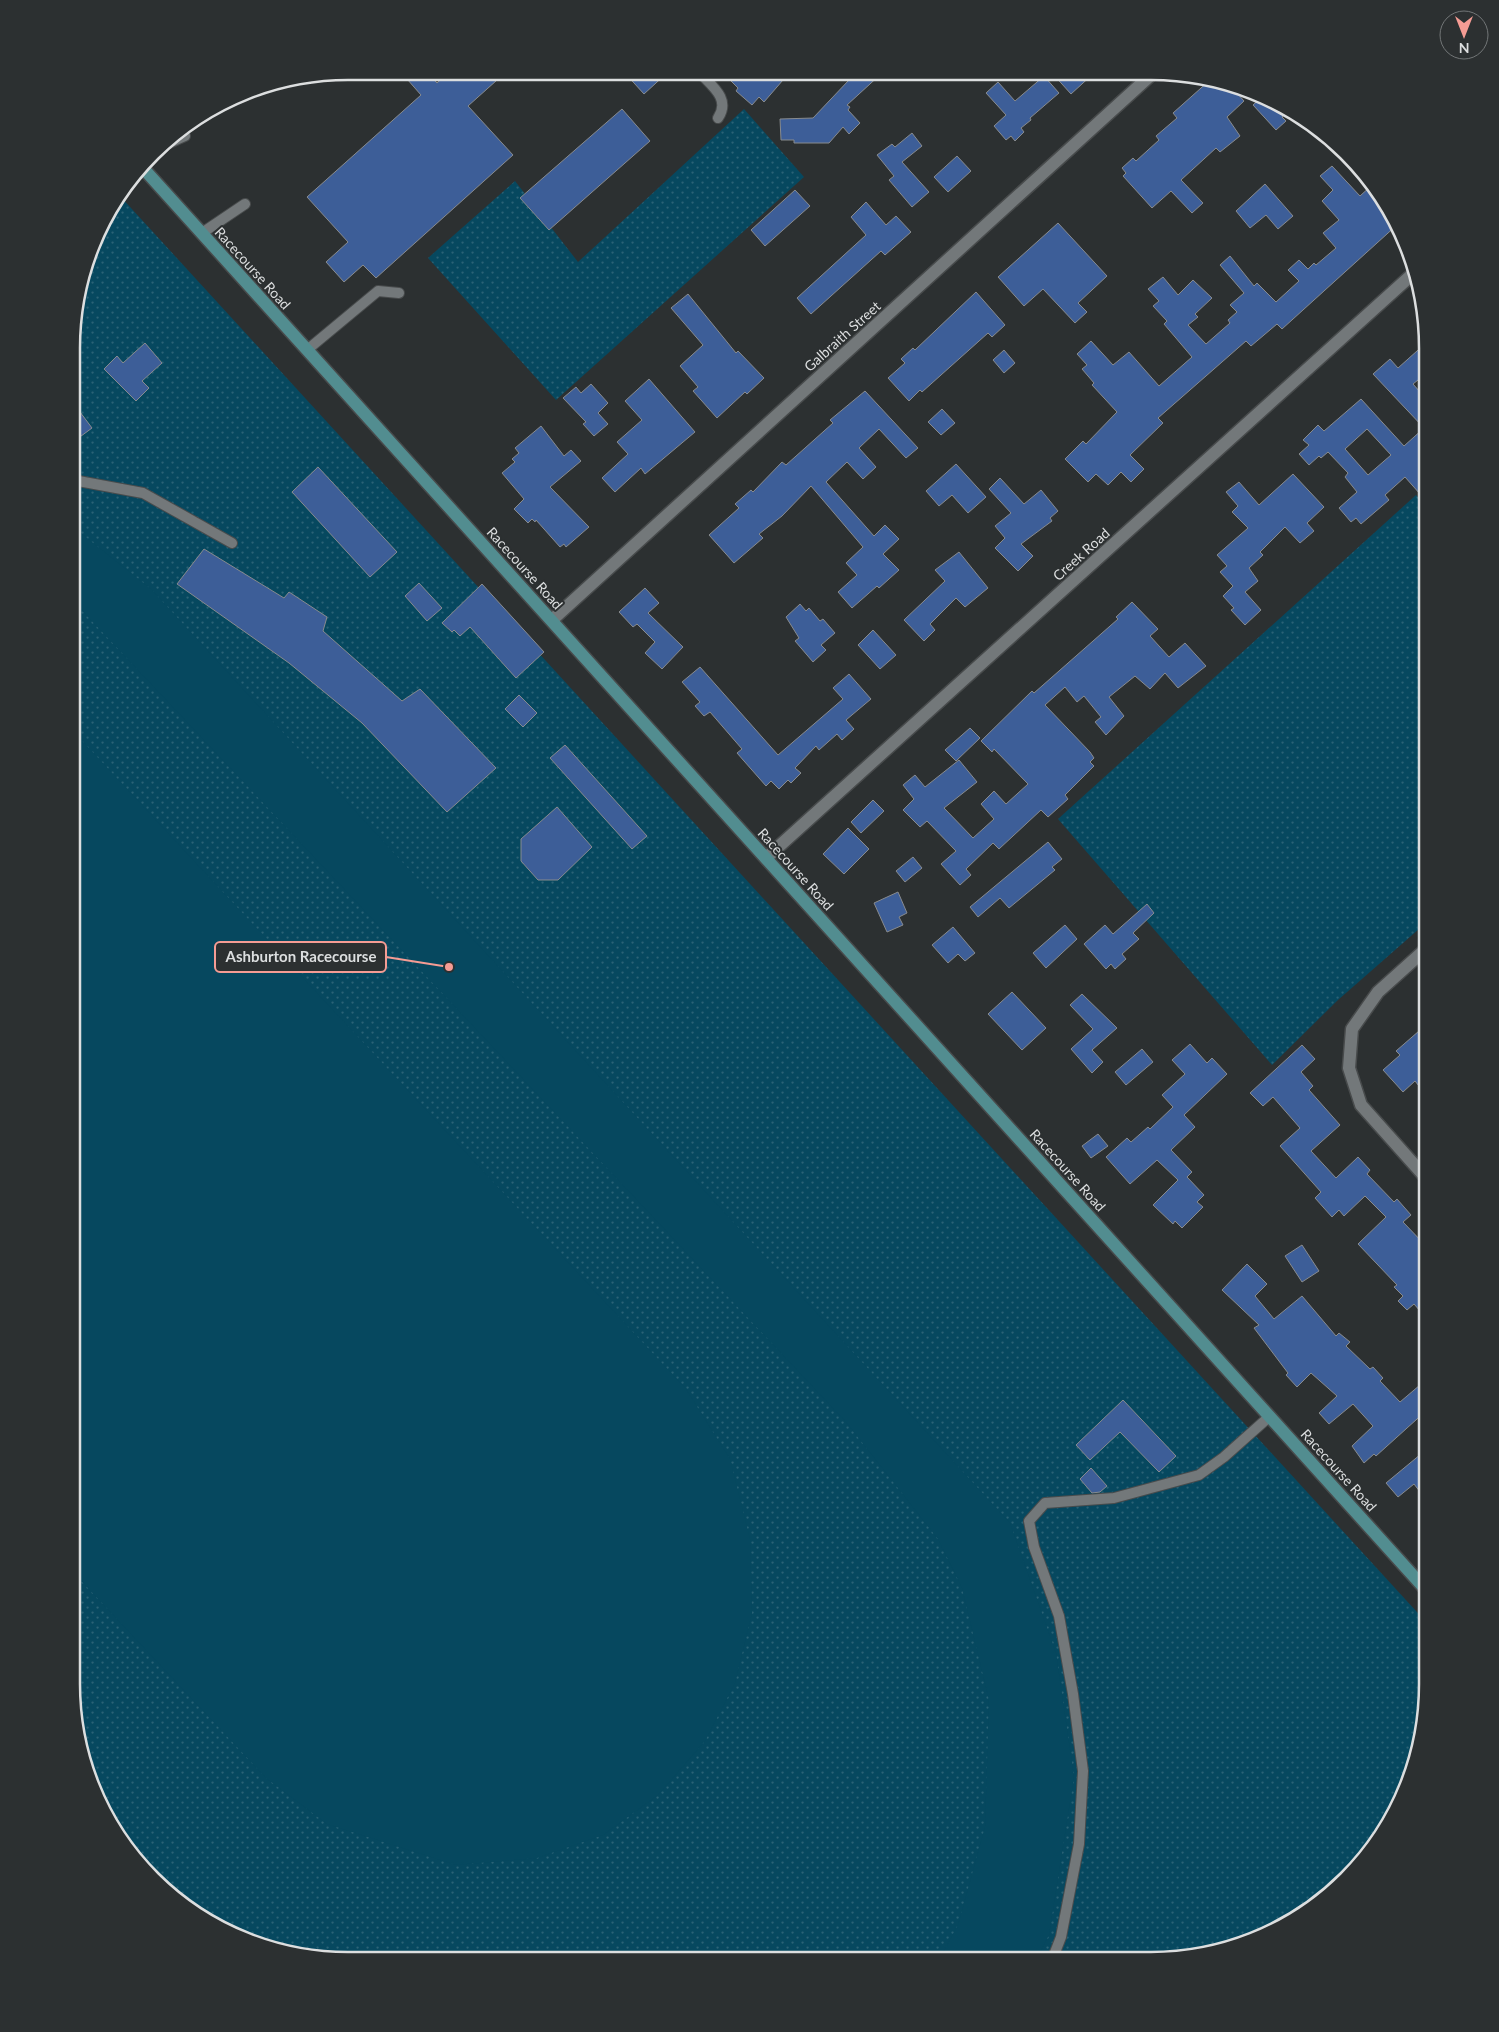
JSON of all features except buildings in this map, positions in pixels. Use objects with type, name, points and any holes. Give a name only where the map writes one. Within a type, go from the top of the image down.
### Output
[{"type":"street","name":"Galbraith Street","points":[[552,620],[1145,80]]},
{"type":"street","name":"Racecourse Road","points":[[146,171],[1419,1582]]},
{"type":"street","name":"Creek Road","points":[[766,858],[1410,277]]},
{"type":"street","points":[[1419,956],[1378,992],[1352,1029],[1349,1068],[1361,1105],[1419,1170]]},
{"type":"lane","points":[[706,80],[722,97],[723,111],[718,118]]},
{"type":"lane","points":[[202,233],[245,204]]},
{"type":"lane","points":[[307,350],[378,291],[399,293]]},
{"type":"lane","points":[[80,481],[143,493],[232,543]]},
{"type":"lane","points":[[1055,1952],[1061,1937],[1078,1844],[1083,1771],[1073,1694],[1059,1616],[1034,1548],[1029,1521],[1045,1503],[1114,1498],[1199,1475],[1224,1457],[1270,1416]]},
{"type":"shaded area","points":[[744,109],[804,177],[556,400],[428,258],[515,181],[578,262]]},
{"type":"shaded area","points":[[124,200],[1419,1614],[1417,1719],[1410,1754],[1399,1787],[1374,1833],[1353,1861],[1328,1886],[1300,1907],[1254,1932],[1221,1943],[1186,1950],[1151,1952],[348,1952],[313,1950],[278,1943],[245,1932],[199,1907],[158,1874],[125,1833],[100,1787],[89,1754],[82,1719],[80,1684],[80,348],[82,313],[89,278],[100,245]]},
{"type":"shaded area","points":[[1416,495],[1419,498],[1419,929],[1338,1000],[1272,1065],[1058,819]]},
{"type":"shaded area","points":[[80,533],[151,589],[1010,1523],[1056,1653],[1074,1777],[1049,1935],[1040,1952],[943,1952],[958,1925],[985,1827],[989,1700],[962,1588],[938,1539],[846,1422],[80,608]]},
{"type":"shaded area","points":[[80,739],[686,1389],[730,1459],[750,1539],[752,1613],[735,1683],[705,1741],[658,1795],[603,1835],[537,1858],[456,1865],[327,1824],[266,1778],[80,1580]]},
{"type":"place","name":"Ashburton Racecourse","points":[[449,967]]}]
